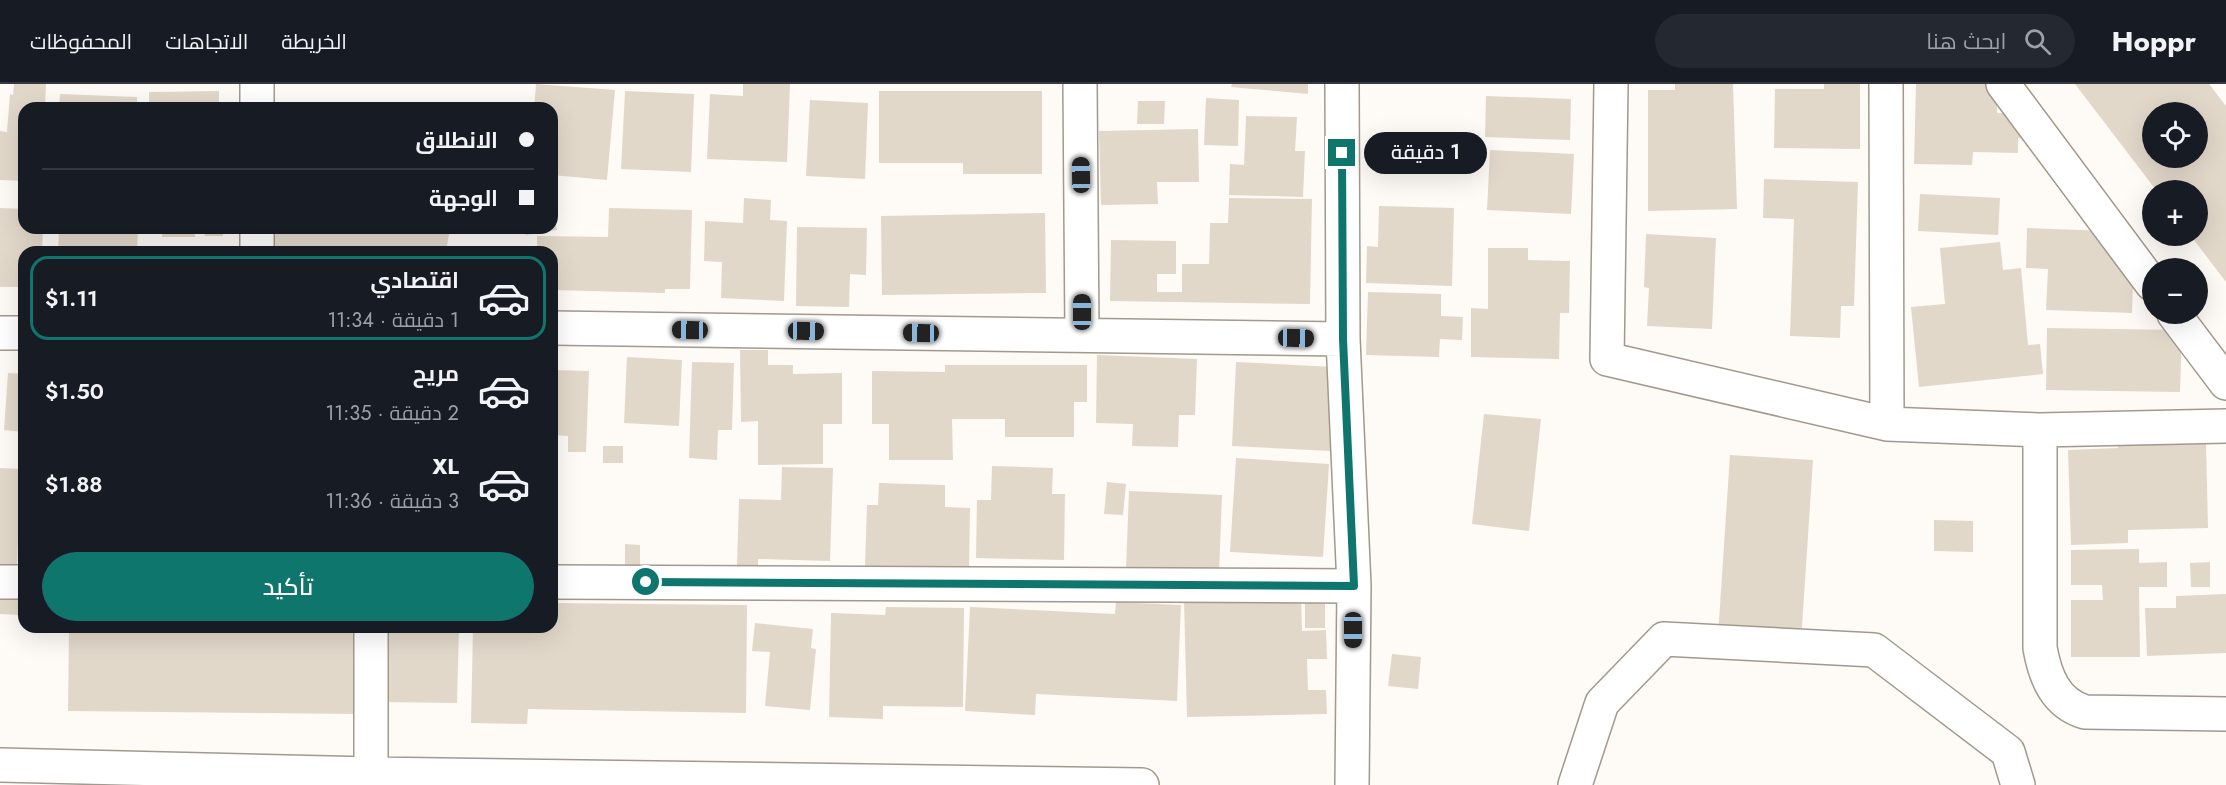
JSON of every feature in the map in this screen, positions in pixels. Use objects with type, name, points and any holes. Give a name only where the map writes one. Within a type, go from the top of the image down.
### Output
[{"type":"street","points":[[257,84],[257,102]]},
{"type":"street","points":[[1080,84],[1082,335]]},
{"type":"street","points":[[1342,84],[1343,339],[1354,586],[1352,785]]},
{"type":"street","points":[[1611,84],[1607,359],[1887,424],[2040,430],[2226,426]]},
{"type":"street","points":[[1886,84],[1887,424]]},
{"type":"street","points":[[2003,84],[2142,271]]},
{"type":"street","points":[[2182,324],[2226,383]]},
{"type":"street","points":[[558,328],[1343,339]]},
{"type":"street","points":[[0,333],[18,333]]},
{"type":"street","points":[[2040,430],[2040,648],[2046,673],[2055,692],[2064,702],[2085,712],[2226,714]]},
{"type":"street","points":[[0,582],[18,582]]},
{"type":"street","points":[[558,582],[1354,586]]},
{"type":"street","points":[[371,633],[371,774]]},
{"type":"street","points":[[1575,785],[1602,703],[1664,639],[1874,650],[2008,752],[2018,785]]},
{"type":"street","points":[[0,765],[371,774],[1142,785]]},
{"type":"building","points":[[14,84],[46,84],[45,102],[18,102],[18,181],[0,180],[0,131],[7,132],[10,94],[13,95]]},
{"type":"building","points":[[536,84],[615,90],[607,180],[558,176],[558,102],[534,102]]},
{"type":"building","points":[[743,84],[790,84],[787,162],[707,159],[710,94],[743,96]]},
{"type":"building","points":[[1232,84],[1308,84],[1308,94],[1231,87]]},
{"type":"building","points":[[1675,84],[1733,84],[1737,209],[1648,211],[1648,90],[1675,90]]},
{"type":"building","points":[[1824,84],[1860,84],[1860,149],[1774,148],[1775,89],[1824,89]]},
{"type":"building","points":[[1916,84],[1997,84],[1997,113],[2037,114],[2036,139],[2018,138],[2018,153],[1973,152],[1972,165],[1914,164]]},
{"type":"building","points":[[2075,84],[2209,84],[2226,106],[2226,282],[2199,246],[2208,246],[2208,180],[2148,180]]},
{"type":"building","points":[[219,91],[219,102],[149,102],[149,92]]},
{"type":"building","points":[[625,91],[694,94],[691,172],[621,169]]},
{"type":"building","points":[[879,91],[1042,91],[1042,174],[963,174],[963,163],[879,163]]},
{"type":"building","points":[[60,94],[137,97],[137,102],[59,102]]},
{"type":"building","points":[[1486,96],[1571,99],[1570,140],[1485,137]]},
{"type":"building","points":[[1206,98],[1239,100],[1238,146],[1204,145]]},
{"type":"building","points":[[810,100],[868,103],[865,179],[806,176]]},
{"type":"building","points":[[1138,101],[1165,101],[1164,124],[1137,124]]},
{"type":"building","points":[[1246,116],[1297,117],[1295,151],[1305,151],[1303,197],[1229,195],[1230,164],[1244,165]]},
{"type":"building","points":[[1198,129],[1199,182],[1157,182],[1158,204],[1101,205],[1099,131]]},
{"type":"building","points":[[1490,150],[1574,154],[1571,214],[1487,210]]},
{"type":"building","points":[[1764,179],[1858,182],[1854,306],[1841,306],[1840,338],[1790,336],[1794,219],[1763,218]]},
{"type":"building","points":[[1920,194],[2000,198],[1998,235],[1918,231]]},
{"type":"building","points":[[744,198],[771,200],[770,220],[787,221],[784,301],[721,298],[722,262],[704,261],[705,221],[743,223]]},
{"type":"building","points":[[1229,198],[1312,199],[1310,304],[1110,301],[1111,240],[1176,241],[1176,274],[1157,274],[1157,292],[1182,292],[1182,264],[1209,264],[1210,223],[1228,223]]},
{"type":"building","points":[[1379,206],[1454,208],[1452,286],[1366,283],[1367,246],[1378,247]]},
{"type":"building","points":[[0,208],[18,209],[18,234],[43,234],[42,246],[18,246],[18,287],[0,287]]},
{"type":"building","points":[[609,208],[692,210],[690,289],[665,289],[665,293],[558,290],[558,246],[537,246],[537,236],[608,237]]},
{"type":"building","points":[[1045,213],[1046,293],[882,295],[881,216]]},
{"type":"building","points":[[797,227],[867,228],[866,275],[850,274],[849,307],[796,306]]},
{"type":"building","points":[[2027,228],[2135,232],[2132,313],[2046,310],[2048,269],[2026,268]]},
{"type":"building","points":[[59,234],[138,234],[137,246],[58,246]]},
{"type":"building","points":[[162,234],[195,234],[195,237],[162,237]]},
{"type":"building","points":[[205,234],[223,234],[223,236],[205,236]]},
{"type":"building","points":[[266,234],[449,234],[447,246],[263,246]]},
{"type":"building","points":[[1646,234],[1716,238],[1712,329],[1647,326],[1649,288],[1644,287]]},
{"type":"building","points":[[2000,242],[2003,270],[2021,268],[2028,345],[2040,344],[2043,374],[1919,387],[1911,307],[1945,304],[1940,248]]},
{"type":"building","points":[[1488,248],[1528,248],[1528,260],[1570,261],[1569,313],[1560,313],[1559,359],[1471,357],[1471,308],[1488,309]]},
{"type":"building","points":[[1368,292],[1441,294],[1441,316],[1463,317],[1462,340],[1440,339],[1439,357],[1366,355]]},
{"type":"building","points":[[2047,328],[2182,330],[2180,392],[2046,390]]},
{"type":"building","points":[[740,350],[768,350],[768,365],[793,365],[793,374],[842,373],[842,424],[823,424],[823,464],[758,465],[758,421],[741,422]]},
{"type":"building","points":[[1097,355],[1197,359],[1195,415],[1179,415],[1178,447],[1132,446],[1133,424],[1096,423]]},
{"type":"building","points":[[627,357],[682,360],[679,426],[624,423]]},
{"type":"building","points":[[692,362],[734,363],[732,430],[718,430],[717,460],[689,458]]},
{"type":"building","points":[[1236,362],[1335,367],[1331,451],[1232,446]]},
{"type":"building","points":[[945,365],[1087,365],[1087,402],[1074,402],[1074,437],[1005,437],[1005,419],[952,419],[953,460],[889,460],[889,424],[872,424],[872,371],[945,372]]},
{"type":"building","points":[[558,370],[589,371],[586,452],[568,452],[568,436],[558,435]]},
{"type":"building","points":[[8,373],[18,374],[18,431],[4,430]]},
{"type":"building","points":[[1484,414],[1541,419],[1529,531],[1472,524]]},
{"type":"building","points":[[2206,443],[2208,528],[2128,530],[2128,543],[2071,545],[2068,450]]},
{"type":"building","points":[[603,446],[623,446],[623,463],[603,463]]},
{"type":"building","points":[[1730,455],[1813,460],[1801,642],[1718,636]]},
{"type":"building","points":[[1236,458],[1329,464],[1323,557],[1230,552]]},
{"type":"building","points":[[992,466],[1053,468],[1052,494],[1065,494],[1064,560],[976,558],[977,500],[991,500]]},
{"type":"building","points":[[782,467],[833,468],[830,561],[758,559],[758,566],[737,565],[739,499],[781,500]]},
{"type":"building","points":[[0,468],[18,469],[17,565],[0,564]]},
{"type":"building","points":[[1107,482],[1126,484],[1123,515],[1104,514]]},
{"type":"building","points":[[879,483],[945,485],[945,507],[970,508],[969,570],[865,566],[867,505],[878,505]]},
{"type":"building","points":[[1129,491],[1222,495],[1219,574],[1126,570]]},
{"type":"building","points":[[1934,520],[1973,521],[1973,552],[1934,551]]},
{"type":"building","points":[[625,544],[640,545],[640,569],[625,569]]},
{"type":"building","points":[[2139,549],[2139,563],[2167,562],[2167,587],[2139,587],[2140,657],[2071,657],[2071,600],[2103,600],[2102,585],[2071,585],[2071,550]]},
{"type":"building","points":[[2210,562],[2210,587],[2191,587],[2190,563]]},
{"type":"building","points":[[0,589],[18,590],[18,615],[0,614]]},
{"type":"building","points":[[2226,594],[2226,653],[2147,656],[2145,608],[2176,608],[2176,596]]},
{"type":"building","points":[[1301,598],[1302,631],[1326,630],[1327,659],[1307,659],[1308,690],[1326,690],[1327,714],[1187,717],[1184,600]]},
{"type":"building","points":[[1305,598],[1325,598],[1325,628],[1305,628]]},
{"type":"building","points":[[1116,602],[1181,605],[1177,701],[1036,694],[1035,715],[965,711],[970,607],[1115,614]]},
{"type":"building","points":[[558,603],[747,605],[746,713],[528,709],[527,724],[471,723],[473,633],[558,633]]},
{"type":"building","points":[[886,607],[964,608],[963,707],[883,706],[883,719],[829,717],[831,613],[885,615]]},
{"type":"building","points":[[755,623],[813,629],[811,648],[816,649],[810,710],[765,706],[770,652],[752,651]]},
{"type":"building","points":[[69,633],[365,633],[364,714],[68,711]]},
{"type":"building","points":[[382,633],[459,633],[457,703],[381,702]]},
{"type":"building","points":[[1392,654],[1421,657],[1418,689],[1388,686]]},
{"type":"route","points":[[646,582],[1354,586],[1343,339],[1342,153]]}]
